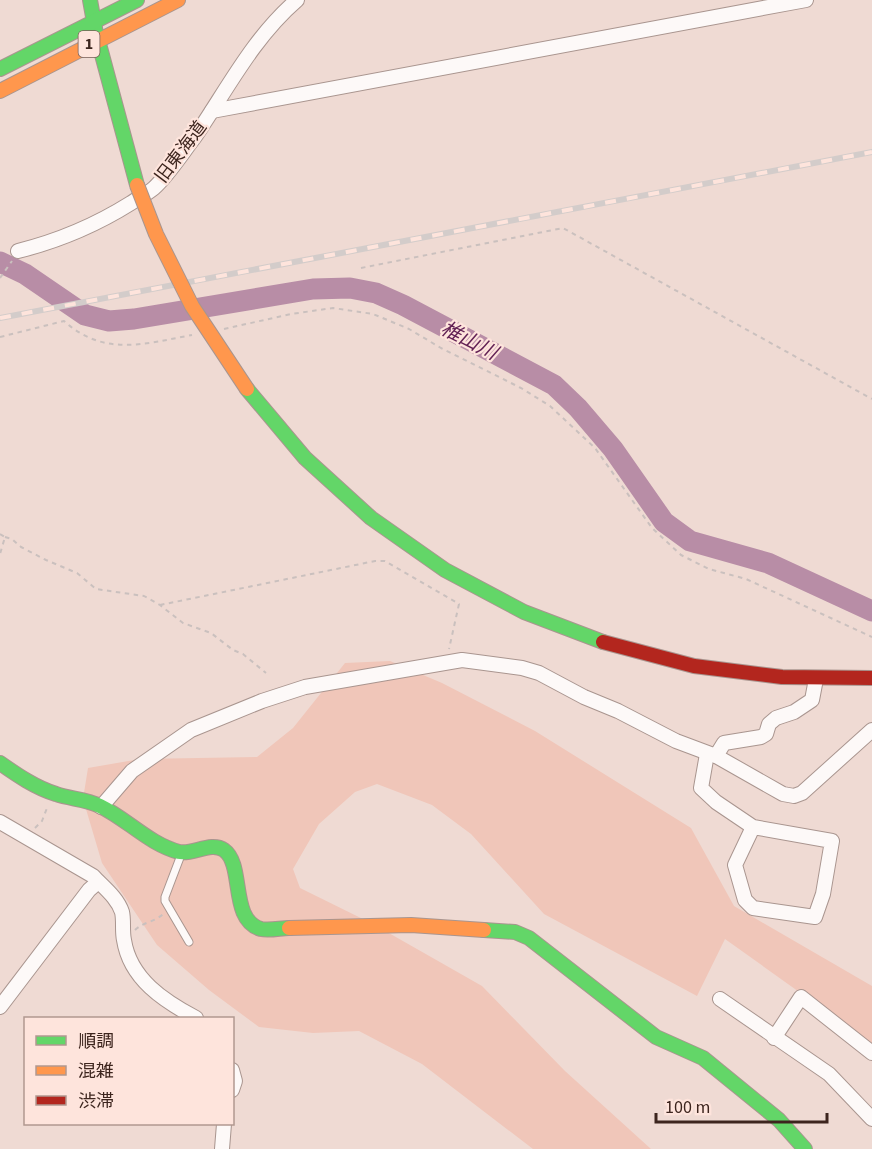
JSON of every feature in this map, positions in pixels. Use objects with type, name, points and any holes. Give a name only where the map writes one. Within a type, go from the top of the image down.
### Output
[{"type":"main road","points":[[90,0],[93,21],[138,185],[156,234],[192,306],[247,389],[304,457],[370,517],[409,548],[434,564],[510,606],[601,642],[655,658],[738,673],[816,679],[872,678]]},
{"type":"main road","name":"1","points":[[0,69],[136,0]]},
{"type":"main road","name":"1","points":[[0,90],[178,0]]},
{"type":"main road","points":[[0,763],[53,793],[89,801],[159,843],[182,853],[219,847],[227,851],[231,858],[241,904],[247,920],[261,929],[411,926],[505,930],[522,934],[572,970],[656,1037],[703,1058],[744,1094],[779,1120],[805,1149]]},
{"type":"street","name":"旧東海道","points":[[18,251],[57,240],[85,228],[152,189],[181,156],[247,55],[277,17],[297,0]]},
{"type":"street","points":[[212,111],[806,0]]},
{"type":"street","points":[[101,807],[132,771],[191,730],[219,718],[305,687],[462,660],[531,669],[676,741],[711,755],[783,794],[794,796],[802,793],[872,730]]},
{"type":"street","points":[[753,827],[735,865],[745,900],[753,908],[815,917],[823,894],[832,841],[753,827],[716,802],[701,788],[711,755],[724,743],[761,737],[766,734],[770,724],[776,718],[794,712],[812,700],[816,679]]},
{"type":"street","points":[[0,822],[93,876],[106,887],[122,912],[124,940],[134,968],[147,985],[165,1001],[194,1017]]},
{"type":"street","points":[[0,1007],[89,890],[98,882]]},
{"type":"street","points":[[774,1038],[801,997],[872,1053]]},
{"type":"street","points":[[720,999],[829,1074],[872,1119]]},
{"type":"street","points":[[222,1149],[224,1125]]},
{"type":"lane","points":[[182,853],[165,897],[168,908],[189,942]]},
{"type":"path","points":[[361,268],[562,228],[872,399]]},
{"type":"path","points":[[0,278],[18,251]]},
{"type":"path","points":[[215,330],[333,308],[373,314],[399,324],[521,388],[549,406],[595,448],[652,528],[681,555],[710,569],[746,579],[872,637]]},
{"type":"path","points":[[0,337],[64,321],[87,338],[113,345],[131,345],[193,335]]},
{"type":"path","points":[[0,534],[46,560],[78,573],[96,589],[144,596],[183,623],[211,633],[233,650],[243,654],[266,673]]},
{"type":"path","points":[[0,554],[5,537]]},
{"type":"path","points":[[160,605],[375,561],[385,561],[459,604],[448,664]]},
{"type":"path","points":[[38,845],[32,832],[42,821],[53,793]]},
{"type":"path","points":[[131,926],[134,931],[141,925],[157,919],[168,908]]},
{"type":"shaded area","points":[[390,661],[442,683],[535,731],[691,828],[734,906],[872,986],[872,1044],[725,939],[697,996],[544,914],[471,834],[432,805],[377,784],[355,792],[319,824],[293,869],[300,888],[373,924],[482,986],[565,1071],[651,1149],[533,1149],[422,1064],[359,1031],[313,1033],[259,1027],[209,990],[157,945],[102,863],[83,799],[88,768],[140,759],[257,757],[293,728],[345,663]]},
{"type":"waterway","name":"椎山川","points":[[0,262],[25,274],[85,315],[109,321],[134,319],[313,289],[350,288],[376,293],[554,385],[578,408],[613,449],[664,522],[690,541],[768,563],[872,611]]},
{"type":"railway","points":[[0,318],[872,152]]},
{"type":"traffic: fast","points":[[90,0],[97,39]]},
{"type":"traffic: fast","points":[[0,69],[137,0]]},
{"type":"traffic: fast","points":[[98,40],[137,185]]},
{"type":"traffic: fast","points":[[247,389],[305,458],[371,518],[445,570],[524,612],[603,642]]},
{"type":"traffic: fast","points":[[0,763],[41,788],[61,796],[100,806],[168,848],[179,852],[190,852],[208,847],[224,850],[234,867],[241,904],[251,924],[264,930],[289,928]]},
{"type":"traffic: fast","points":[[484,930],[515,932],[529,938],[656,1037],[703,1058],[779,1120],[805,1149]]},
{"type":"traffic: slow","points":[[0,91],[178,0]]},
{"type":"traffic: slow","points":[[137,185],[156,234],[192,306],[247,389]]},
{"type":"traffic: slow","points":[[289,928],[411,925],[484,930]]},
{"type":"traffic: jam","points":[[603,642],[694,666],[782,677],[872,678]]}]
